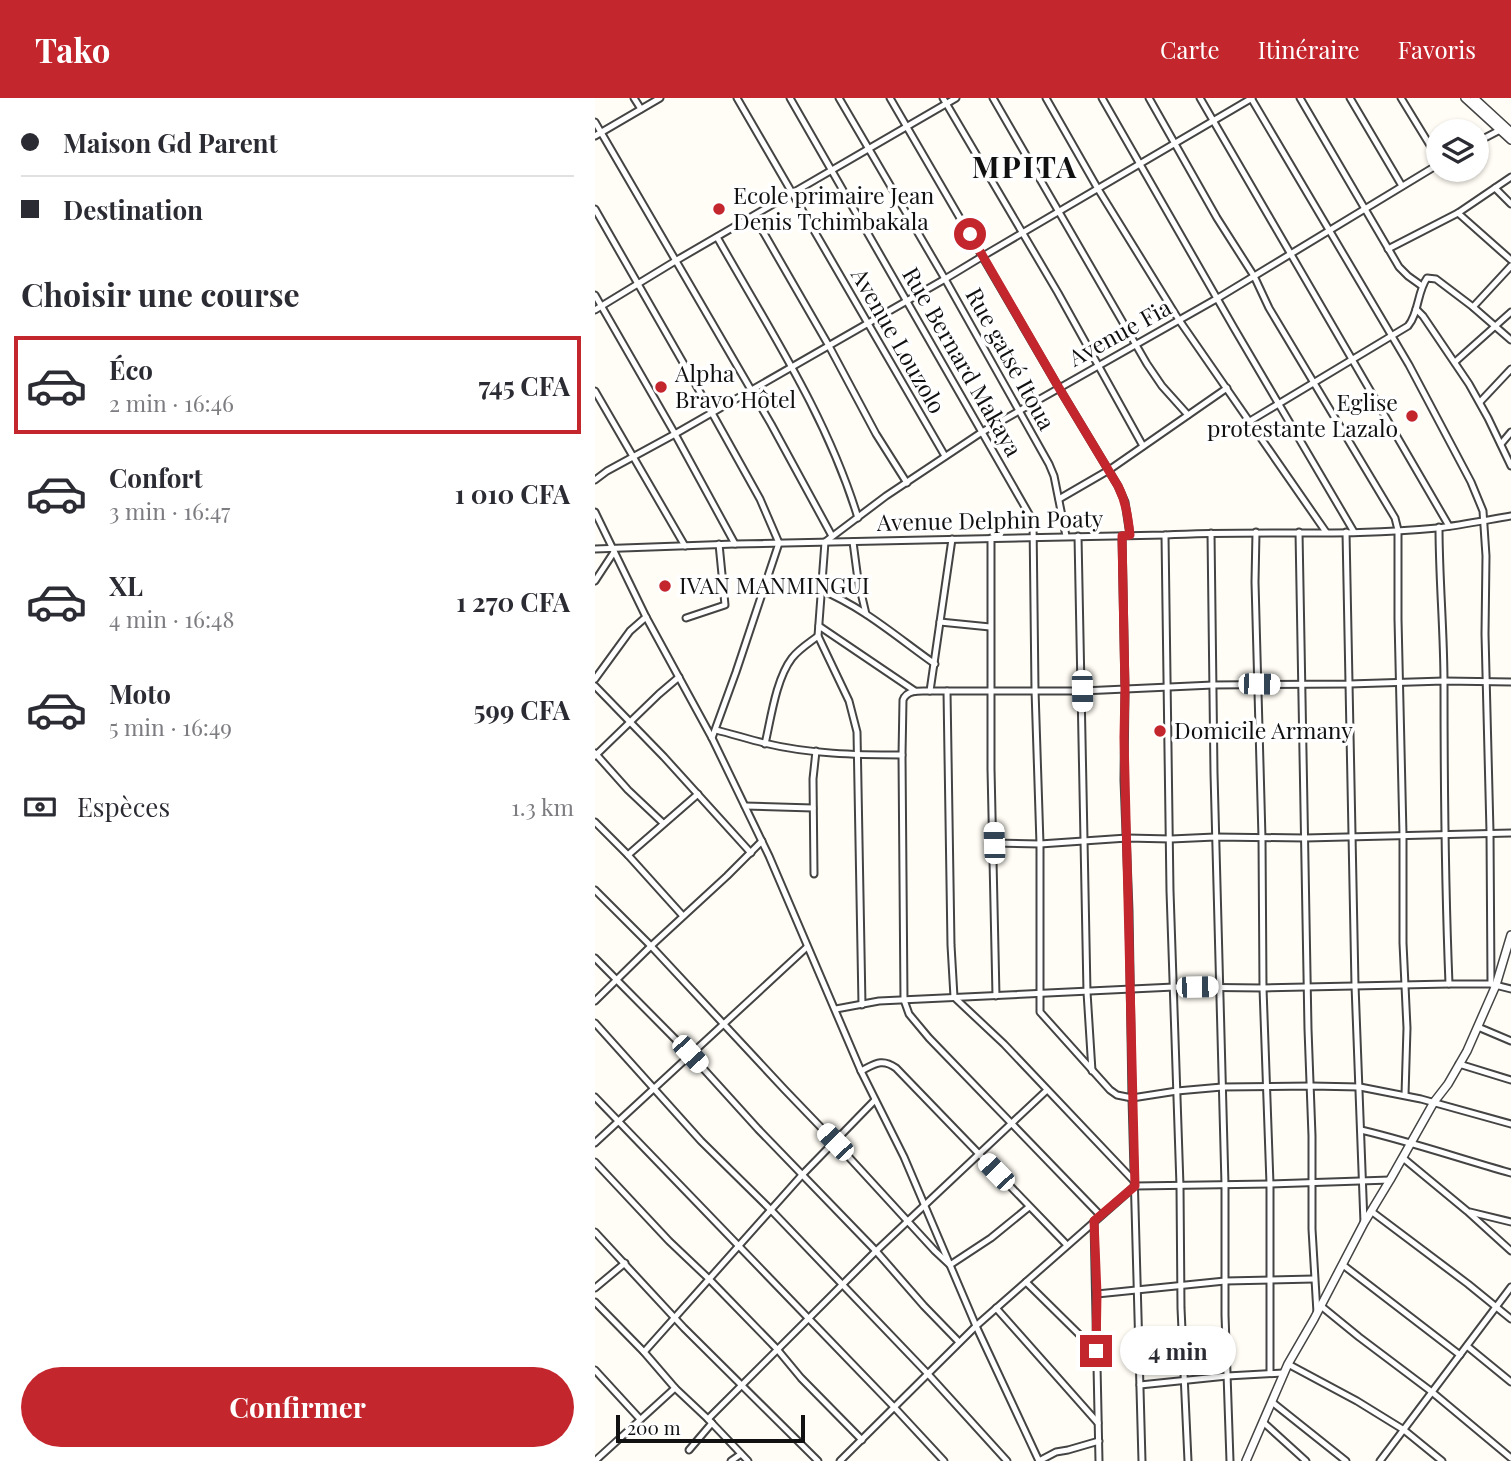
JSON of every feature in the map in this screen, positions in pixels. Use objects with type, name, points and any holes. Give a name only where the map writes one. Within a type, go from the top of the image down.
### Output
[{"type":"street","points":[[634,98],[641,110]]},
{"type":"street","points":[[595,136],[660,98]]},
{"type":"street","name":"Avenue Louzolo","points":[[737,98],[945,456]]},
{"type":"street","name":"Rue Bernard Makaya","points":[[790,98],[1033,521],[1040,844],[1040,1012],[1117,1095],[1132,1098]]},
{"type":"street","name":"Rue gatsé Itoua","points":[[839,98],[946,279],[1049,464],[1066,536]]},
{"type":"street","points":[[890,98],[1109,470],[1125,502],[1130,535]]},
{"type":"street","points":[[598,308],[907,127],[944,101],[956,98]]},
{"type":"street","points":[[993,98],[1136,344],[1162,386],[1188,415]]},
{"type":"street","points":[[1046,98],[1098,189],[1179,320],[1326,532]]},
{"type":"street","points":[[1102,98],[1354,532]]},
{"type":"street","points":[[1149,98],[1217,218],[1254,276],[1269,308],[1395,518],[1398,530],[1407,1028],[1405,1095]]},
{"type":"street","points":[[1200,98],[1449,526]]},
{"type":"street","points":[[595,480],[946,279],[1252,98],[1393,336],[1471,482],[1485,520],[1486,682],[1494,984]]},
{"type":"street","points":[[1300,98],[1399,267],[1422,286]]},
{"type":"street","points":[[1350,98],[1402,186]]},
{"type":"street","points":[[1401,98],[1426,140]]},
{"type":"street","points":[[1465,98],[1507,129]]},
{"type":"street","points":[[1474,98],[1507,129],[1511,140]]},
{"type":"street","points":[[944,101],[1143,446]]},
{"type":"street","points":[[595,122],[677,260],[832,536]]},
{"type":"street","points":[[1489,137],[1507,129]]},
{"type":"street","name":"Avenue Fia","points":[[825,542],[886,496],[982,432],[1218,298],[1426,170]]},
{"type":"street","points":[[1388,249],[1458,213],[1511,177]]},
{"type":"street","points":[[1495,188],[1511,204]]},
{"type":"street","points":[[595,209],[760,499],[779,543],[712,738]]},
{"type":"street","points":[[1458,213],[1511,260]]},
{"type":"street","points":[[754,216],[829,345],[876,434],[907,483]]},
{"type":"street","points":[[717,237],[792,367],[832,445],[858,518]]},
{"type":"street","points":[[1473,307],[1511,266]]},
{"type":"street","points":[[1250,421],[1412,322],[1422,286],[1427,278],[1433,277],[1511,340]]},
{"type":"street","points":[[595,295],[598,308],[675,434],[735,544]]},
{"type":"street","points":[[1416,309],[1480,402],[1511,466]]},
{"type":"street","points":[[1455,362],[1511,312]]},
{"type":"street","points":[[1480,402],[1511,369]]},
{"type":"street","points":[[1059,499],[1109,470],[1227,388]]},
{"type":"street","points":[[595,391],[598,403],[685,546]]},
{"type":"street","points":[[1501,444],[1511,432]]},
{"type":"street","points":[[595,512],[762,841],[861,1071],[904,1157],[976,1326],[1039,1461],[1056,1452],[1099,1441]]},
{"type":"street","name":"Avenue Delphin Poaty","points":[[595,549],[952,538],[1354,532],[1449,526],[1511,516]]},
{"type":"street","points":[[1439,527],[1449,984]]},
{"type":"street","points":[[1256,532],[1263,988],[1270,1184],[1270,1373]]},
{"type":"street","points":[[1300,532],[1314,1279],[1319,1310],[1432,1392],[1511,1458]]},
{"type":"street","points":[[1346,532],[1355,985],[1364,1223]]},
{"type":"street","points":[[1212,533],[1224,1315],[1230,1461]]},
{"type":"street","points":[[1165,535],[1170,891],[1180,1186],[1181,1308],[1188,1461]]},
{"type":"street","points":[[1078,536],[1087,992],[1092,1071]]},
{"type":"street","points":[[1122,536],[1124,780],[1142,1461]]},
{"type":"street","points":[[930,691],[952,538]]},
{"type":"street","points":[[991,538],[991,769],[996,996]]},
{"type":"street","points":[[825,542],[818,636],[853,714],[859,755],[862,1005]]},
{"type":"street","points":[[853,542],[866,614]]},
{"type":"street","points":[[686,618],[725,605],[719,544]]},
{"type":"street","points":[[595,581],[613,550]]},
{"type":"street","points":[[821,590],[866,614],[935,664]]},
{"type":"street","points":[[595,679],[630,631],[646,617]]},
{"type":"street","points":[[940,622],[990,627]]},
{"type":"street","points":[[819,626],[915,692]]},
{"type":"street","points":[[765,744],[786,669],[798,651],[818,636]]},
{"type":"street","points":[[663,823],[596,755],[679,677]]},
{"type":"street","points":[[1100,1215],[909,1014],[904,1000],[902,755],[905,695],[930,691],[1082,691],[1259,684],[1511,682]]},
{"type":"street","points":[[595,686],[751,853]]},
{"type":"street","points":[[947,691],[954,997],[1004,1044],[1135,1184]]},
{"type":"street","points":[[716,730],[765,744],[816,751],[902,755]]},
{"type":"street","points":[[814,874],[813,779],[816,751]]},
{"type":"street","points":[[628,855],[698,794]]},
{"type":"street","points":[[745,806],[813,808]]},
{"type":"street","points":[[595,822],[683,916]]},
{"type":"street","points":[[994,843],[1040,844],[1127,838],[1305,838],[1511,833]]},
{"type":"street","points":[[595,1001],[762,841]]},
{"type":"street","points":[[595,890],[651,946],[950,1265]]},
{"type":"street","points":[[1246,1461],[1283,1373],[1364,1223],[1434,1102],[1448,1084],[1478,1027],[1511,938]]},
{"type":"street","points":[[595,1143],[807,947]]},
{"type":"street","points":[[595,958],[690,1054],[959,1342]]},
{"type":"street","points":[[836,1009],[904,1000],[1174,987],[1494,984],[1511,989]]},
{"type":"street","points":[[595,1023],[701,1141],[928,1374],[1007,1461]]},
{"type":"street","points":[[1478,1027],[1511,1041]]},
{"type":"street","points":[[861,1071],[877,1064],[888,1063],[896,1069],[1067,1245]]},
{"type":"street","points":[[1459,1064],[1511,1080]]},
{"type":"street","points":[[1132,1098],[1222,1087],[1360,1087],[1434,1102],[1511,1124]]},
{"type":"street","points":[[689,1450],[710,1421],[777,1349],[907,1221],[1047,1090]]},
{"type":"street","points":[[595,1097],[944,1461]]},
{"type":"street","points":[[643,1352],[802,1175],[875,1100]]},
{"type":"street","points":[[1361,1130],[1511,1173]]},
{"type":"street","points":[[1403,1158],[1511,1251]]},
{"type":"street","points":[[595,1162],[863,1440]]},
{"type":"street","points":[[840,1461],[976,1326],[1135,1184],[1180,1186],[1390,1180]]},
{"type":"street","points":[[950,1265],[1001,1231],[1029,1207]]},
{"type":"street","points":[[1371,1211],[1511,1319]]},
{"type":"street","points":[[1467,1211],[1511,1222]]},
{"type":"street","points":[[1094,1221],[1099,1461]]},
{"type":"street","points":[[595,1232],[741,1387],[818,1461]]},
{"type":"street","points":[[595,1288],[625,1264]]},
{"type":"street","points":[[1343,1265],[1460,1355]]},
{"type":"street","points":[[1097,1294],[1181,1285],[1314,1279]]},
{"type":"street","points":[[1026,1282],[1096,1351]]},
{"type":"street","points":[[1380,1461],[1511,1287]]},
{"type":"street","points":[[595,1302],[748,1461]]},
{"type":"street","points":[[996,1308],[1098,1423]]},
{"type":"street","points":[[1467,1346],[1511,1382]]},
{"type":"street","points":[[1288,1364],[1404,1430],[1442,1461]]},
{"type":"street","points":[[595,1370],[640,1419]]},
{"type":"street","points":[[1140,1385],[1283,1373]]},
{"type":"street","points":[[595,1461],[675,1388]]},
{"type":"street","points":[[1272,1402],[1346,1461]]},
{"type":"street","points":[[1262,1422],[1306,1461]]},
{"type":"street","points":[[731,1461],[741,1454]]},
{"type":"place","name":"Ecole primaire Jean Denis Tchimbakala","points":[[719,209]]},
{"type":"place","name":"Alpha Bravo Hôtel","points":[[661,387]]},
{"type":"place","name":"Eglise protestante Lazalo","points":[[1412,416]]},
{"type":"place","name":"IVAN MANMINGUI","points":[[665,586]]},
{"type":"place","name":"Domicile Armany","points":[[1160,731]]},
{"type":"district","name":"MPITA","points":[[1025,168]]},
{"type":"route","points":[[970,234],[1118,486],[1128,516],[1130,535],[1122,536],[1125,690],[1123,715],[1135,1186],[1094,1221],[1096,1351]]}]
